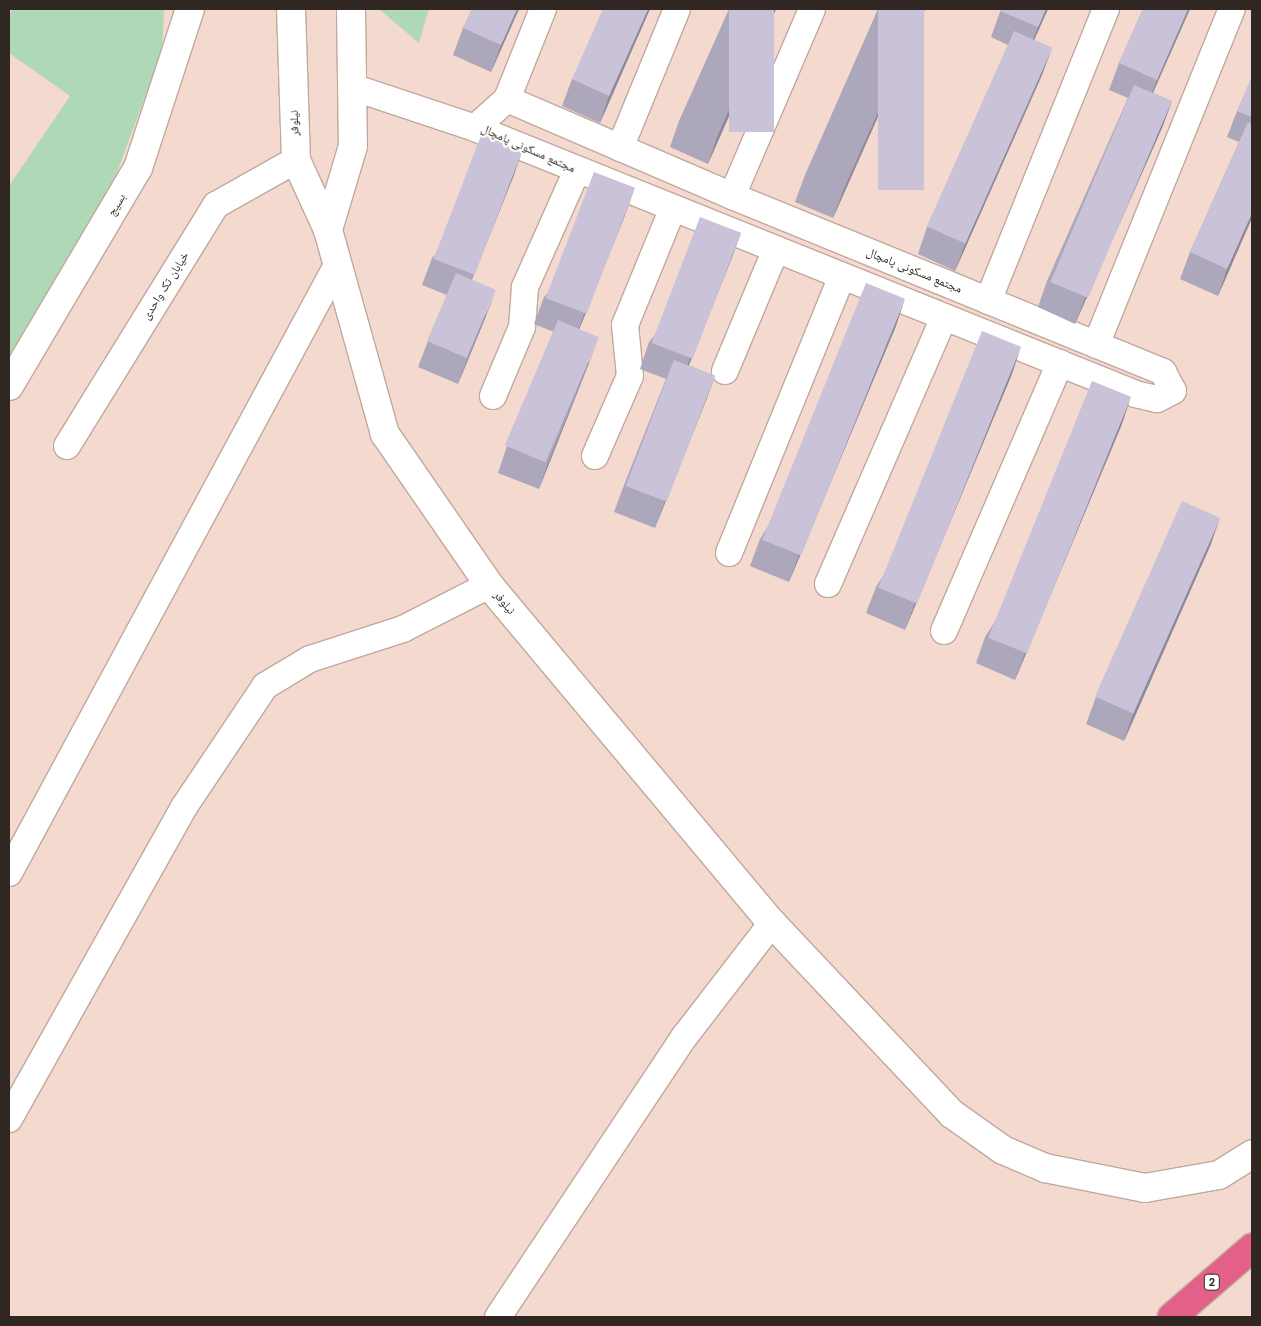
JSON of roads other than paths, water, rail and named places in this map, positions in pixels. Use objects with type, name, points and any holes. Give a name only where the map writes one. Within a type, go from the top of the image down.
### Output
[{"type":"highway","name":"2","points":[[1172,1317],[1252,1248]]},
{"type":"main road","name":"بسیج","points":[[9,386],[138,168],[190,9]]},
{"type":"main road","name":"نیلوفر","points":[[291,9],[296,160],[328,230],[385,434],[489,584],[772,923],[952,1114],[1003,1150],[1045,1168],[1145,1188],[1220,1175],[1252,1154]]},
{"type":"main road","points":[[328,230],[353,146],[351,9]]},
{"type":"street","points":[[507,99],[543,9]]},
{"type":"street","points":[[620,148],[677,9]]},
{"type":"street","points":[[732,196],[812,9]]},
{"type":"street","points":[[988,301],[1106,9]]},
{"type":"street","points":[[1096,345],[1232,9]]},
{"type":"street","points":[[352,87],[475,128]]},
{"type":"street","name":"مجتمع مسکونی پامچال","points":[[507,99],[732,196],[1163,372],[1173,391],[1157,399],[1060,363],[475,128],[507,99]]},
{"type":"street","name":"خیابان تک واحدی","points":[[68,446],[216,205],[296,160]]},
{"type":"street","points":[[493,396],[522,327],[525,287],[576,170]]},
{"type":"street","points":[[595,456],[630,376],[626,325],[673,208]]},
{"type":"street","points":[[725,371],[776,249]]},
{"type":"street","points":[[9,873],[338,265]]},
{"type":"street","points":[[729,553],[842,276]]},
{"type":"street","points":[[828,584],[944,317]]},
{"type":"street","points":[[944,631],[1060,363]]},
{"type":"street","points":[[9,1120],[184,807],[265,686],[310,659],[403,629],[489,584]]},
{"type":"street","points":[[498,1317],[685,1036],[772,923]]}]
